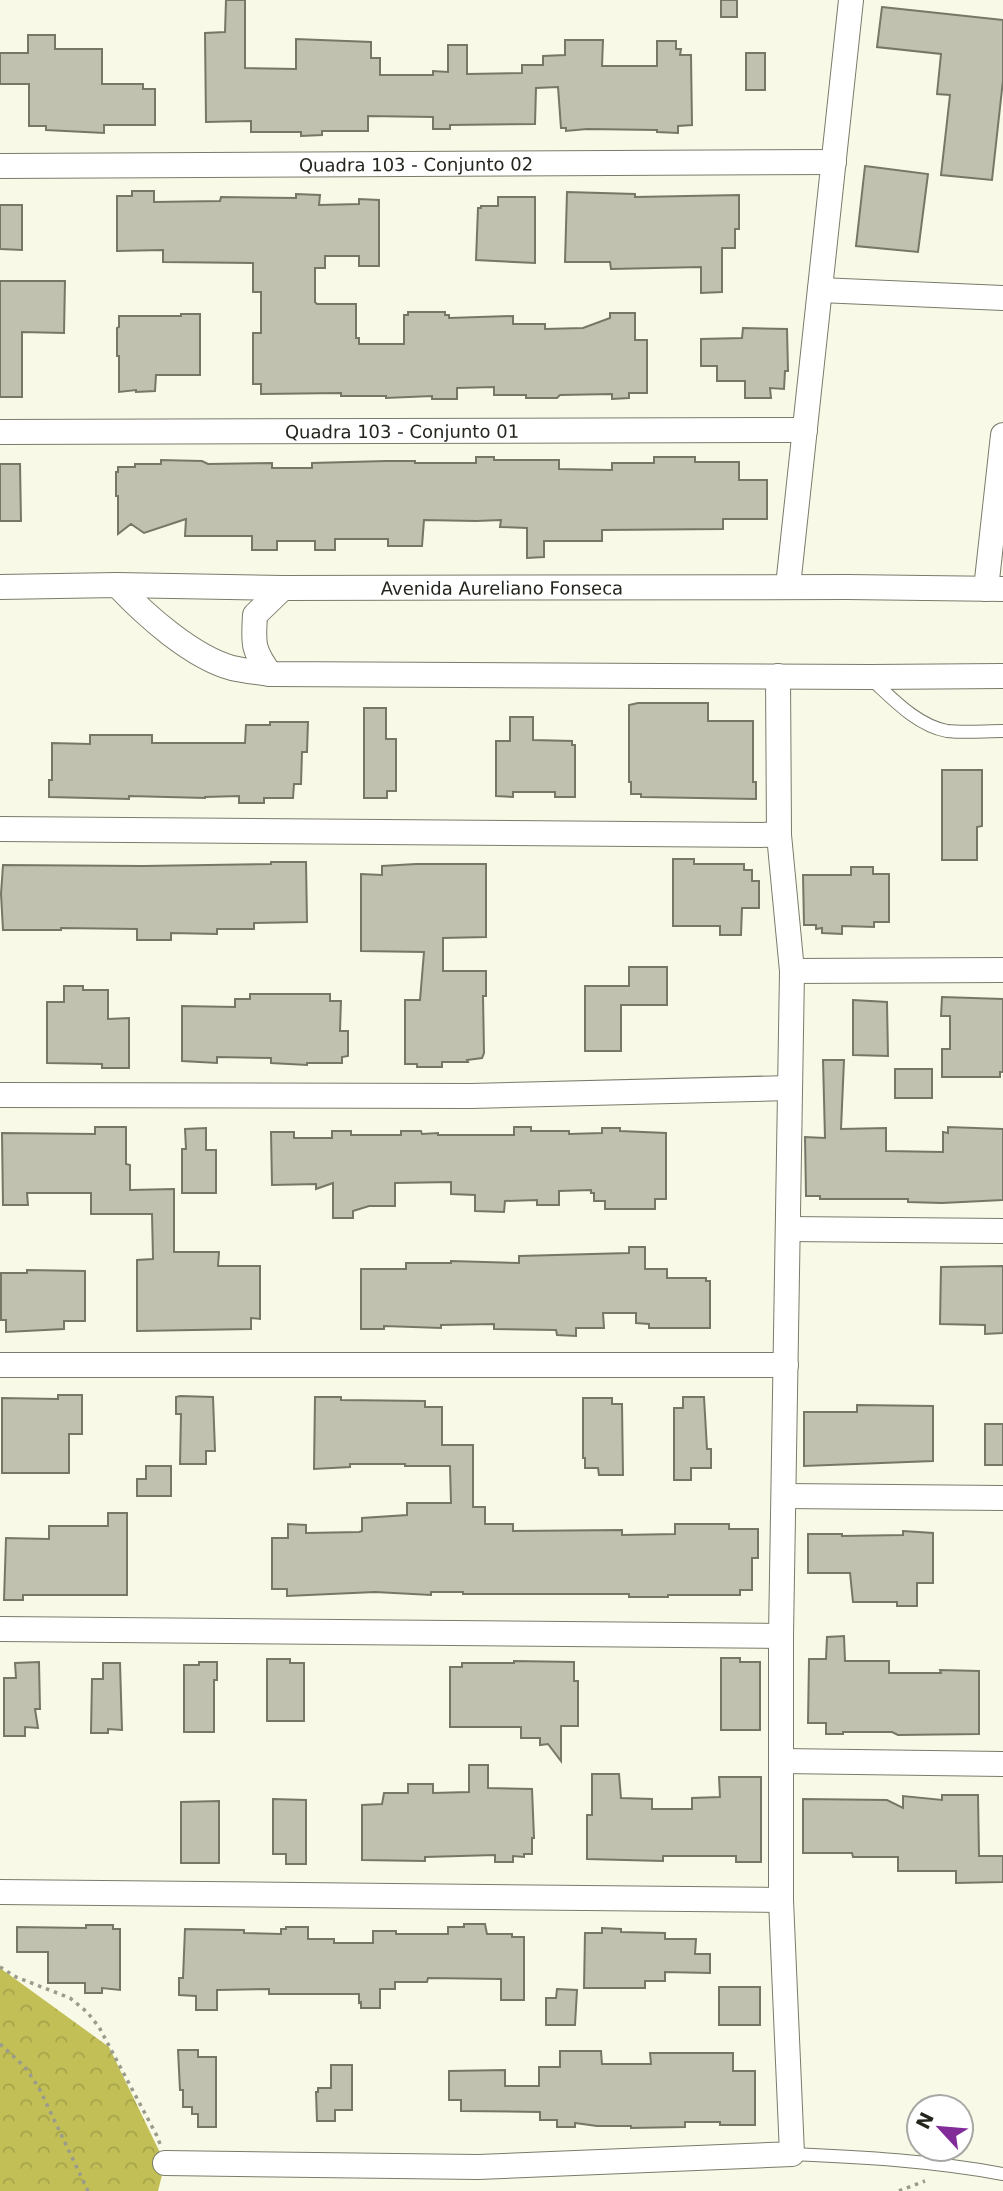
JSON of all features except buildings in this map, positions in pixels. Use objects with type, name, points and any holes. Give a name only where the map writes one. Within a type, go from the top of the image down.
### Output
[{"type":"street","points":[[788,586],[851,0]]},
{"type":"street","name":"Quadra 103 - Conjunto 02","points":[[0,166],[834,162]]},
{"type":"street","points":[[820,289],[1003,298]]},
{"type":"street","name":"Quadra 103 - Conjunto 01","points":[[0,432],[804,430]]},
{"type":"street","points":[[994,589],[1003,435]]},
{"type":"street","points":[[117,585],[146,615],[213,661],[232,668],[270,674],[1003,676]]},
{"type":"street","name":"Avenida Aureliano Fonseca","points":[[0,587],[788,586],[994,589]]},
{"type":"street","points":[[270,674],[256,654],[253,638],[255,615],[283,587]]},
{"type":"street","points":[[165,2163],[478,2167],[792,2154],[781,1900],[781,1636],[792,971],[779,835],[778,676]]},
{"type":"street","points":[[0,830],[779,835]]},
{"type":"street","points":[[792,971],[1003,970]]},
{"type":"street","points":[[0,1095],[471,1096],[789,1088]]},
{"type":"street","points":[[788,1229],[1003,1231]]},
{"type":"street","points":[[0,1364],[786,1365]]},
{"type":"street","points":[[785,1496],[1003,1498]]},
{"type":"street","points":[[0,1629],[781,1636]]},
{"type":"street","points":[[782,1761],[1003,1764]]},
{"type":"street","points":[[0,1892],[781,1900]]},
{"type":"lane","points":[[870,677],[901,706],[922,721],[947,731],[1003,731]]},
{"type":"lane","points":[[792,2154],[901,2160],[963,2166],[1003,2174]]},
{"type":"path","points":[[0,1967],[16,1977],[70,1998],[87,2012],[99,2027],[157,2136],[165,2163]]},
{"type":"path","points":[[0,2044],[25,2067],[39,2088],[88,2191]]},
{"type":"green space","points":[[0,1968],[109,2047],[165,2163],[158,2191],[0,2191]]}]
